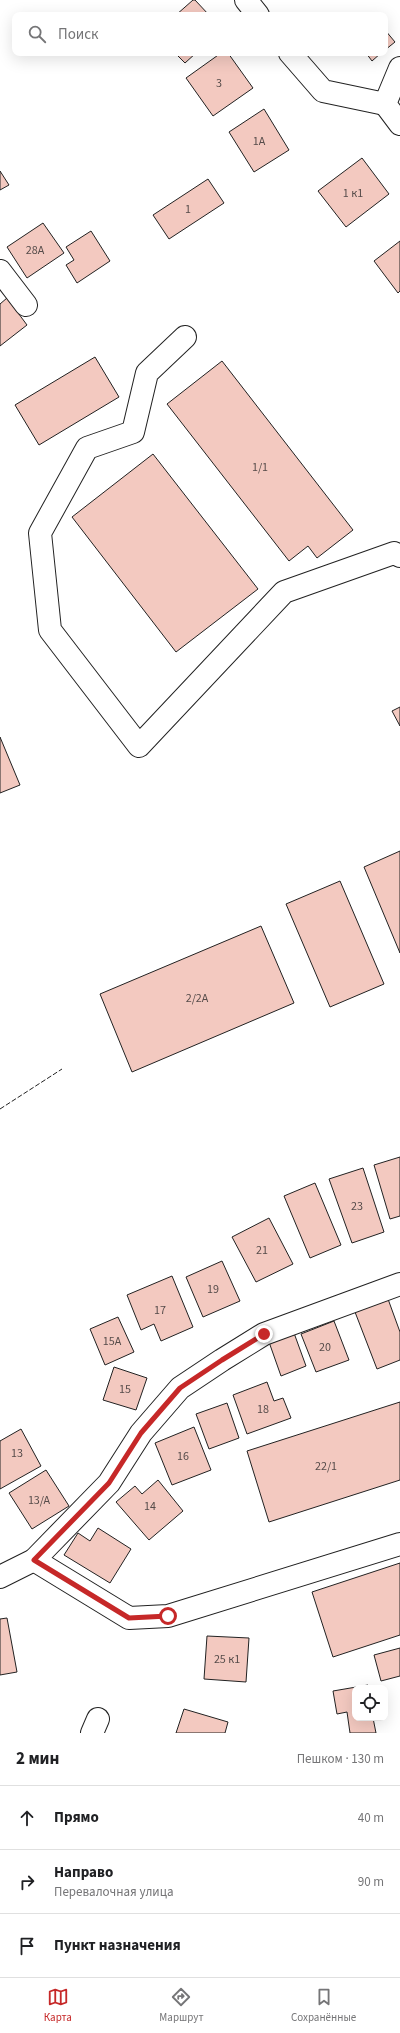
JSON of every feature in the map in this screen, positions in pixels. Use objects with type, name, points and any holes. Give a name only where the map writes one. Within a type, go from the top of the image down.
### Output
[{"type":"street","points":[[246,0],[256,12]]},
{"type":"street","points":[[293,56],[323,91],[385,104],[400,124]]},
{"type":"street","points":[[385,104],[400,68]]},
{"type":"street","points":[[0,271],[26,306]]},
{"type":"street","points":[[185,337],[147,373],[133,432],[87,448],[40,533],[50,630],[139,746],[284,592],[394,553],[400,556]]},
{"type":"street","points":[[0,1577],[34,1560],[109,1483],[141,1433],[180,1388],[264,1334],[400,1284]]},
{"type":"street","points":[[34,1560],[129,1618],[168,1616],[400,1544]]},
{"type":"building","points":[[193,0],[195,0],[206,12],[179,12]]},
{"type":"building","points":[[388,34],[395,42],[388,48]]},
{"type":"building","points":[[178,56],[193,56],[185,63]]},
{"type":"building","points":[[217,56],[230,56],[253,88],[213,116],[186,78]]},
{"type":"building","points":[[368,56],[378,56],[372,61]]},
{"type":"building","points":[[264,109],[289,150],[254,172],[229,132]]},
{"type":"building","points":[[362,158],[389,194],[346,227],[318,191]]},
{"type":"building","points":[[0,171],[9,185],[0,190]]},
{"type":"building","points":[[208,179],[224,203],[169,239],[153,215]]},
{"type":"building","points":[[43,223],[64,253],[27,278],[7,247]]},
{"type":"building","points":[[91,231],[110,261],[77,283],[66,265],[74,260],[66,247]]},
{"type":"building","points":[[400,241],[400,291],[398,293],[374,261]]},
{"type":"building","points":[[7,298],[27,325],[0,346],[0,304]]},
{"type":"building","points":[[95,357],[119,397],[39,445],[15,405]]},
{"type":"building","points":[[222,361],[353,530],[317,558],[308,546],[289,561],[167,404]]},
{"type":"building","points":[[153,454],[258,589],[176,652],[72,517]]},
{"type":"building","points":[[400,707],[400,726],[392,711]]},
{"type":"building","points":[[0,737],[20,785],[0,793]]},
{"type":"building","points":[[400,851],[400,953],[364,867]]},
{"type":"building","points":[[340,881],[384,984],[330,1007],[286,904]]},
{"type":"building","points":[[261,926],[294,1003],[132,1072],[100,994]]},
{"type":"building","points":[[400,1157],[400,1216],[390,1219],[374,1165]]},
{"type":"building","points":[[363,1168],[384,1232],[352,1243],[329,1179]]},
{"type":"building","points":[[315,1183],[341,1245],[310,1258],[284,1196]]},
{"type":"building","points":[[269,1218],[293,1264],[256,1282],[232,1237]]},
{"type":"building","points":[[222,1261],[240,1301],[203,1317],[186,1277]]},
{"type":"building","points":[[172,1276],[193,1327],[161,1341],[154,1324],[141,1330],[127,1295]]},
{"type":"building","points":[[388,1299],[400,1332],[400,1360],[377,1369],[355,1312]]},
{"type":"building","points":[[118,1317],[134,1352],[105,1365],[90,1329]]},
{"type":"building","points":[[334,1321],[349,1360],[316,1372],[301,1334]]},
{"type":"building","points":[[294,1333],[306,1366],[281,1376],[269,1342]]},
{"type":"building","points":[[114,1367],[147,1378],[136,1410],[103,1400]]},
{"type":"building","points":[[267,1382],[274,1401],[283,1398],[291,1418],[247,1434],[233,1395]]},
{"type":"building","points":[[400,1402],[400,1480],[269,1522],[247,1451]]},
{"type":"building","points":[[227,1403],[239,1438],[209,1449],[196,1414]]},
{"type":"building","points":[[194,1427],[211,1470],[172,1485],[155,1443]]},
{"type":"building","points":[[21,1429],[41,1466],[0,1489],[0,1441]]},
{"type":"building","points":[[46,1470],[69,1506],[32,1529],[9,1493]]},
{"type":"building","points":[[158,1480],[183,1511],[149,1540],[116,1502],[135,1486],[142,1494]]},
{"type":"building","points":[[98,1528],[131,1549],[110,1583],[64,1555],[78,1533],[90,1541]]},
{"type":"building","points":[[400,1563],[400,1635],[333,1657],[312,1592]]},
{"type":"building","points":[[7,1618],[17,1672],[0,1675],[0,1619]]},
{"type":"building","points":[[207,1636],[249,1638],[246,1682],[204,1679]]},
{"type":"building","points":[[400,1648],[400,1676],[381,1681],[374,1655]]},
{"type":"building","points":[[352,1688],[352,1721],[374,1721],[376,1733],[350,1733],[347,1712],[337,1714],[333,1691]]},
{"type":"building","points":[[184,1709],[228,1722],[225,1733],[176,1733]]},
{"type":"fence","points":[[0,1109],[62,1069]]},
{"type":"route","points":[[168,1616],[129,1618],[34,1560],[109,1483],[141,1433],[180,1388],[264,1334]]}]
